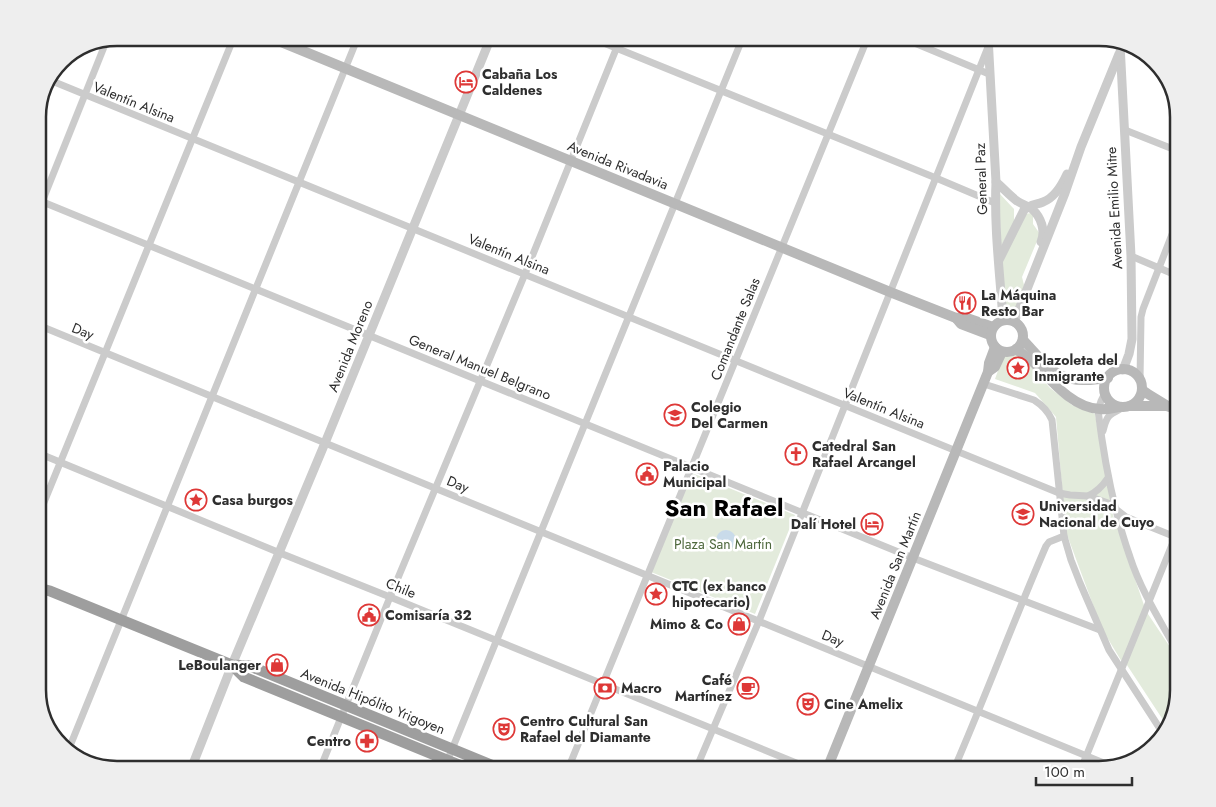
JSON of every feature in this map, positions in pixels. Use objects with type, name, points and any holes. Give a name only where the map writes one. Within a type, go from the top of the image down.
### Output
[{"type":"highway","name":"Avenida Hipólito Yrigoyen","points":[[46,588],[50,591]]},
{"type":"highway","name":"Avenida Hipólito Yrigoyen","points":[[46,590],[232,665],[250,666],[480,761]]},
{"type":"highway","name":"Avenida Hipólito Yrigoyen","points":[[232,665],[244,677],[341,717],[436,761]]},
{"type":"main road","name":"Avenida Rivadavia","points":[[289,46],[956,318],[961,324],[992,331]]},
{"type":"main road","points":[[1003,320],[1014,322],[1022,330],[1023,335],[1023,340],[1019,347],[1007,352],[998,349],[991,340],[992,331],[996,324],[1003,320]]},
{"type":"main road","points":[[1023,340],[1046,364],[1065,377],[1074,380],[1108,378]]},
{"type":"main road","name":"Avenida San Martín","points":[[831,761],[984,384],[988,372],[988,363],[998,349]]},
{"type":"main road","points":[[1016,349],[1031,360],[1064,394],[1086,406],[1098,410],[1167,406]]},
{"type":"main road","points":[[1141,385],[1138,400],[1124,407],[1110,402],[1104,388],[1112,374],[1123,370],[1133,372],[1137,375],[1141,385],[1148,394],[1170,407]]},
{"type":"street","points":[[46,497],[231,46]]},
{"type":"street","points":[[71,743],[355,46]]},
{"type":"street","name":"Avenida Moreno","points":[[195,761],[232,665],[489,46]]},
{"type":"street","points":[[609,46],[995,203]]},
{"type":"street","points":[[324,761],[617,46]]},
{"type":"street","points":[[447,761],[740,46]]},
{"type":"street","name":"Comandante Salas","points":[[572,761],[865,46]]},
{"type":"street","points":[[920,46],[989,74]]},
{"type":"street","points":[[700,761],[759,621],[979,70],[987,46]]},
{"type":"street","name":"General Paz","points":[[988,46],[996,182],[995,203],[998,262],[1003,320]]},
{"type":"street","points":[[46,187],[104,48]]},
{"type":"street","points":[[1014,322],[1120,50]]},
{"type":"street","name":"Avenida Emilio Mitre","points":[[1121,50],[1131,256],[1132,339],[1123,370]]},
{"type":"street","name":"Valentín Alsina","points":[[56,83],[1059,493],[1088,496],[1108,503],[1126,517],[1170,532]]},
{"type":"street","points":[[1124,130],[1170,148]]},
{"type":"street","points":[[998,262],[1022,214],[1028,206],[1051,198],[1064,180],[1081,147]]},
{"type":"street","points":[[996,182],[1017,201],[1028,206],[1037,214],[1044,230],[1028,273],[1029,284]]},
{"type":"street","name":"General Manuel Belgrano","points":[[46,203],[913,558],[1100,630]]},
{"type":"street","points":[[1141,385],[1141,317],[1170,239]]},
{"type":"street","points":[[1131,256],[1170,273]]},
{"type":"street","name":"Day","points":[[46,328],[1098,761]]},
{"type":"street","points":[[984,384],[1034,400],[1049,413],[1052,420],[1064,536],[1080,583],[1109,650],[1159,727]]},
{"type":"street","points":[[1105,393],[1098,410],[1108,478],[1115,509],[1130,558],[1150,602],[1170,638]]},
{"type":"street","points":[[1102,437],[1108,416],[1124,407]]},
{"type":"street","name":"Chile","points":[[46,456],[789,761]]},
{"type":"street","points":[[1088,496],[1096,492],[1108,478]]},
{"type":"street","points":[[958,761],[1046,546],[1049,542],[1064,536]]},
{"type":"street","points":[[1084,761],[1170,554]]},
{"type":"green space","points":[[999,193],[1014,209],[1014,223],[1001,246]]},
{"type":"green space","points":[[1031,213],[1033,224],[1040,234],[1022,277],[1024,285],[1014,318],[1005,317],[999,261],[1025,214]]},
{"type":"green space","points":[[1004,354],[1018,355],[1050,388],[1072,405],[1095,414],[1113,515],[1146,611],[1170,647],[1169,699],[1163,720],[1123,659],[1122,662],[1102,629],[1066,532],[1056,417],[1035,393],[995,379]]},
{"type":"green space","name":"Plaza San Martín","points":[[692,473],[795,515],[755,614],[651,572]]},
{"type":"water","points":[[722,530],[730,530],[736,536],[736,544],[730,550],[722,550],[716,544],[716,536]]},
{"type":"place","name":"Cabaña Los Caldenes","points":[[466,82]]},
{"type":"place","name":"La Máquina Resto Bar","points":[[965,303]]},
{"type":"place","name":"Plazoleta del Inmigrante","points":[[1018,368]]},
{"type":"place","name":"Colegio Del Carmen","points":[[675,415]]},
{"type":"place","name":"Catedral San Rafael Arcangel","points":[[796,454]]},
{"type":"place","name":"Palacio Municipal","points":[[647,474]]},
{"type":"place","name":"Casa burgos","points":[[196,500]]},
{"type":"place","name":"Universidad Nacional de Cuyo","points":[[1023,514]]},
{"type":"place","name":"Dalí Hotel","points":[[872,524]]},
{"type":"place","name":"CTC (ex banco hipotecario)","points":[[656,594]]},
{"type":"place","name":"Comisaría 32","points":[[369,615]]},
{"type":"place","name":"Mimo & Co","points":[[739,624]]},
{"type":"place","name":"LeBoulanger","points":[[277,665]]},
{"type":"place","name":"Macro","points":[[605,688]]},
{"type":"place","name":"Café Martínez","points":[[748,688]]},
{"type":"place","name":"Cine Amelix","points":[[808,704]]},
{"type":"place","name":"Centro Cultural San Rafael del Diamante","points":[[504,729]]},
{"type":"place","name":"Centro","points":[[367,741]]},
{"type":"district","name":"San Rafael","points":[[724,507]]}]
